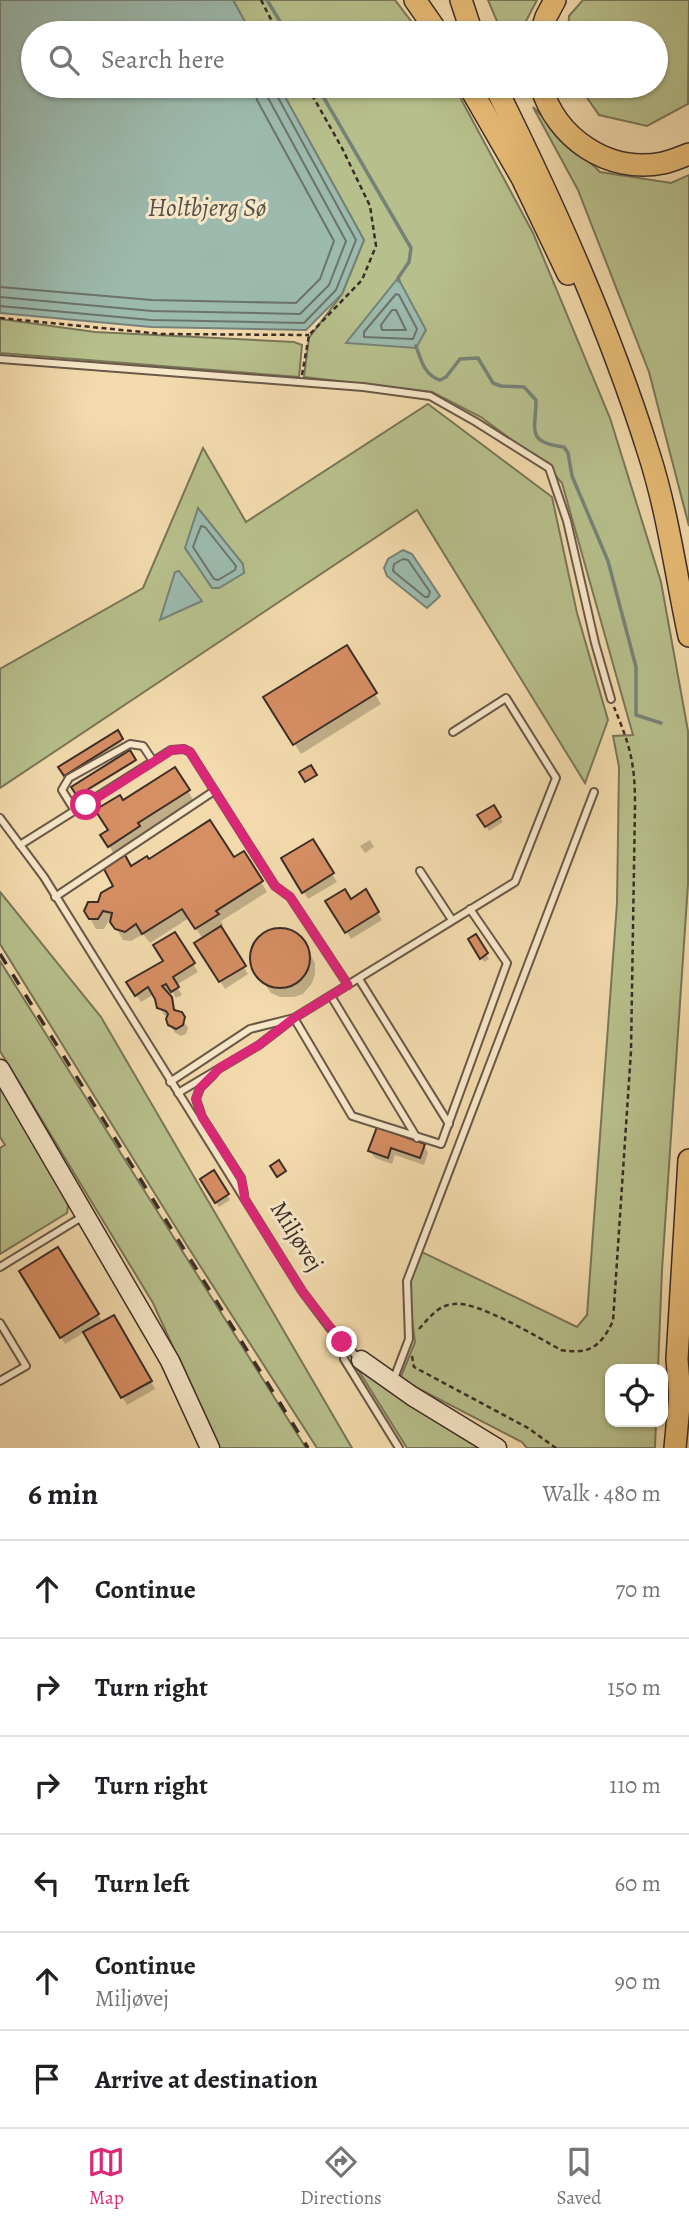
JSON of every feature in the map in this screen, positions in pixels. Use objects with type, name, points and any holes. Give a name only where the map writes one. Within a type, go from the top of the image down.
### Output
[{"type":"highway","points":[[415,0],[430,21]]},
{"type":"highway","points":[[461,0],[467,21]]},
{"type":"highway","points":[[545,21],[555,0]]},
{"type":"highway","points":[[476,98],[522,178],[581,301],[642,462],[674,569]]},
{"type":"highway","points":[[501,98],[595,301],[649,456],[667,526],[689,636]]},
{"type":"highway","points":[[545,98],[561,127],[584,147],[607,158],[632,164],[663,163],[689,154]]},
{"type":"highway","points":[[680,1396],[677,1359],[689,1160]]},
{"type":"highway","points":[[675,1448],[689,1284]]},
{"type":"street","points":[[0,1069],[170,1361],[210,1448]]},
{"type":"street","name":"Miljøvej","points":[[361,1360],[497,1448]]},
{"type":"lane","points":[[0,359],[363,387],[430,396],[477,422],[549,468],[566,521],[611,699]]},
{"type":"lane","points":[[178,1093],[259,1045],[294,1018],[515,882],[556,778],[506,698],[453,732]]},
{"type":"lane","points":[[75,811],[62,790],[69,778],[130,744],[143,746],[153,761]]},
{"type":"lane","points":[[20,845],[153,761],[172,750],[184,749],[190,752],[275,886],[290,897],[348,985]]},
{"type":"lane","points":[[55,897],[214,791]]},
{"type":"lane","points":[[393,1383],[409,1339],[407,1281],[594,793]]},
{"type":"lane","name":"Miljøvej","points":[[0,818],[55,897],[302,1291],[342,1342],[361,1360]]},
{"type":"lane","points":[[420,871],[452,920]]},
{"type":"lane","points":[[294,1018],[352,1116],[417,1139],[441,1144],[507,963],[470,908]]},
{"type":"lane","points":[[359,979],[449,1124]]},
{"type":"lane","points":[[331,996],[417,1139]]},
{"type":"lane","points":[[170,1082],[250,1029],[294,1018]]},
{"type":"lane","points":[[221,1067],[200,1088],[196,1099],[202,1117],[241,1178],[245,1200]]},
{"type":"lane","points":[[0,1267],[86,1214]]},
{"type":"lane","points":[[0,1322],[26,1366],[0,1381]]},
{"type":"lane","points":[[342,1342],[344,1359],[399,1448]]},
{"type":"path","points":[[261,0],[272,21]]},
{"type":"path","points":[[302,382],[309,335],[362,280],[376,246],[370,206],[314,98]]},
{"type":"path","points":[[0,318],[162,334],[309,335]]},
{"type":"path","points":[[556,1448],[528,1427],[414,1367],[409,1339],[434,1312],[454,1304],[481,1309],[561,1350],[576,1352],[594,1347],[604,1340],[613,1321],[631,1051],[635,772],[631,748],[611,699]]},
{"type":"green space","points":[[233,0],[395,0],[411,21],[244,21]]},
{"type":"green space","points":[[488,0],[537,0],[526,21],[497,21]]},
{"type":"green space","points":[[583,0],[689,0],[688,104],[647,126],[599,115],[587,98],[668,98],[668,21],[569,21],[569,16]]},
{"type":"green space","points":[[286,98],[460,98],[533,233],[610,418],[661,582],[688,731],[688,884],[658,1364],[605,1364],[605,1427],[656,1427],[655,1448],[527,1448],[522,1442],[400,1379],[415,1342],[407,1281],[422,1252],[577,1327],[587,1315],[617,903],[619,767],[613,736],[633,735],[562,483],[549,468],[481,417],[432,392],[304,377],[309,338],[342,294],[364,240]]},
{"type":"green space","points":[[533,107],[600,172],[671,183],[689,175],[689,526],[649,372],[578,190]]},
{"type":"green space","points":[[0,319],[95,332],[294,342],[302,345],[299,377],[0,353]]},
{"type":"green space","points":[[428,404],[552,497],[577,613],[608,720],[585,783],[417,510],[0,788],[0,669],[143,588],[203,448],[246,522]]},
{"type":"green space","points":[[0,892],[101,1017],[352,1448],[317,1448],[188,1247],[0,944]]},
{"type":"green space","points":[[0,961],[306,1448],[219,1448],[153,1303],[0,1051]]},
{"type":"green space","points":[[0,1083],[69,1200],[67,1213],[0,1254],[0,1148],[5,1145],[0,1137]]},
{"type":"green space","points":[[355,1365],[483,1448],[407,1448]]},
{"type":"water","name":"Holtbjerg Sø","points":[[0,0],[233,0],[244,21],[21,21],[21,98],[286,98],[364,240],[342,294],[306,330],[151,327],[0,313]]},
{"type":"water","points":[[398,278],[426,330],[416,348],[346,343]]},
{"type":"water","points":[[198,508],[243,564],[244,573],[219,588],[212,588],[185,548]]},
{"type":"water","points":[[403,550],[412,554],[440,596],[427,608],[387,576],[384,568],[388,559]]},
{"type":"water","points":[[179,571],[202,601],[160,620],[175,572]]},
{"type":"building","points":[[347,645],[377,693],[293,745],[263,697]]},
{"type":"building","points":[[118,730],[123,739],[64,776],[58,767]]},
{"type":"building","points":[[130,750],[136,760],[77,796],[71,787]]},
{"type":"building","points":[[311,765],[317,775],[305,782],[299,772]]},
{"type":"building","points":[[175,767],[190,790],[138,823],[140,826],[108,847],[100,835],[108,830],[95,810],[120,795],[123,800]]},
{"type":"building","points":[[494,805],[501,817],[485,827],[477,815]]},
{"type":"building","points":[[210,820],[234,857],[244,851],[263,881],[216,911],[219,914],[195,929],[182,909],[142,934],[136,924],[125,932],[115,929],[110,922],[112,913],[103,911],[98,919],[89,919],[84,911],[88,902],[98,902],[101,893],[113,886],[104,869],[125,855],[131,866],[147,856],[149,859]]},
{"type":"building","points":[[313,839],[334,873],[302,893],[281,858]]},
{"type":"building","points":[[345,889],[351,899],[366,889],[379,912],[345,933],[325,901]]},
{"type":"building","points":[[221,926],[246,966],[219,982],[194,943]]},
{"type":"building","points":[[274,928],[286,928],[305,941],[310,958],[308,970],[297,983],[286,988],[274,988],[255,975],[250,964],[250,952],[263,933]]},
{"type":"building","points":[[175,932],[195,963],[173,977],[179,987],[171,992],[166,984],[162,986],[172,997],[174,1010],[182,1012],[185,1017],[183,1025],[176,1029],[168,1025],[168,1014],[157,1008],[148,987],[135,996],[126,982],[163,961],[153,945]]},
{"type":"building","points":[[476,934],[488,953],[480,959],[468,939]]},
{"type":"building","points":[[377,1127],[425,1144],[420,1158],[391,1148],[388,1158],[368,1151]]},
{"type":"building","points":[[279,1160],[286,1171],[277,1177],[270,1166]]},
{"type":"building","points":[[214,1170],[229,1194],[215,1203],[200,1179]]},
{"type":"building","points":[[58,1247],[99,1314],[60,1338],[19,1271]]},
{"type":"building","points":[[114,1315],[152,1381],[121,1398],[83,1332]]},
{"type":"waterway","points":[[267,0],[280,21]]},
{"type":"waterway","points":[[324,98],[411,248],[409,262],[398,278],[399,281]]},
{"type":"waterway","points":[[416,346],[424,366],[435,378],[440,380],[446,377],[460,359],[478,358],[493,383],[524,387],[536,400],[535,433],[543,442],[564,447],[568,453],[572,476],[608,561],[636,667],[636,715],[661,723]]},
{"type":"railway","points":[[0,954],[308,1448]]},
{"type":"route","points":[[86,805],[172,750],[184,749],[190,752],[275,886],[290,897],[348,985],[294,1018],[259,1045],[221,1067],[200,1088],[196,1099],[202,1117],[241,1178],[245,1200],[302,1291],[342,1342]]}]
